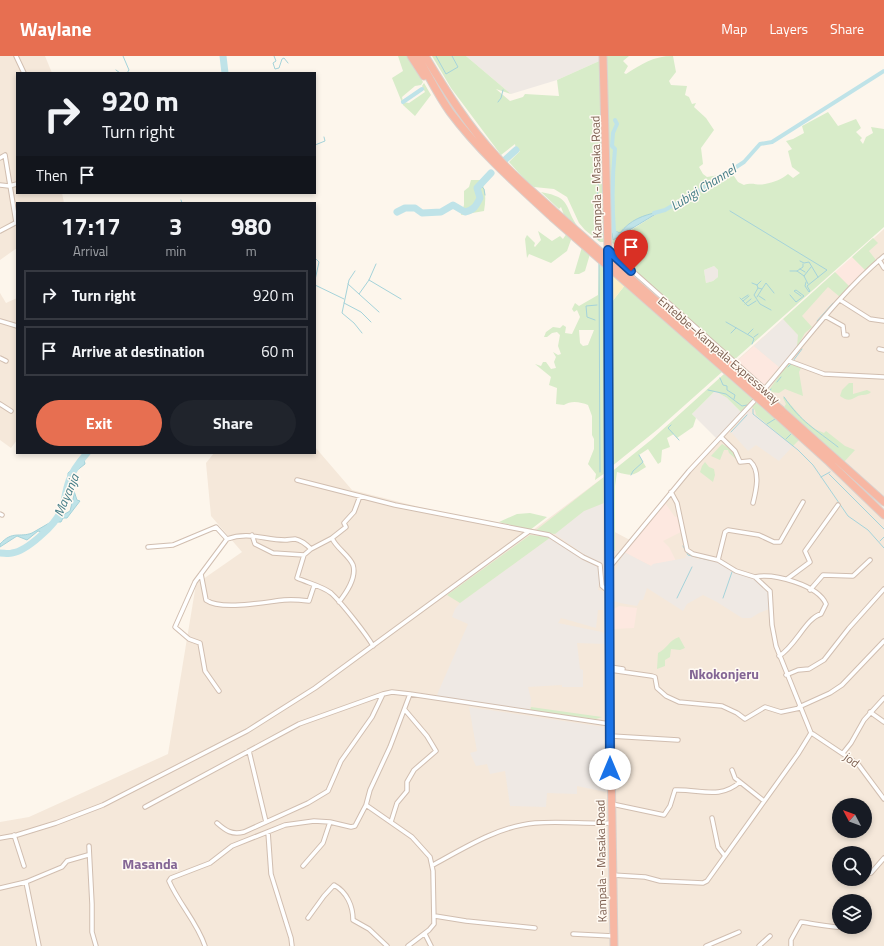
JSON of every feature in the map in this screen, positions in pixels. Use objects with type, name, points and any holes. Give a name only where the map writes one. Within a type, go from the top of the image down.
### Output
[{"type":"highway","points":[[411,56],[449,110]]},
{"type":"highway","name":"Entebbe–Kampala Expressway","points":[[417,56],[449,110],[483,152],[779,413],[884,502]]},
{"type":"highway","name":"Kampala - Masaka Road","points":[[603,56],[608,250],[608,568],[614,946]]},
{"type":"highway","name":"Entebbe–Kampala Expressway","points":[[426,57],[455,105],[495,156],[554,215]]},
{"type":"highway","name":"Entebbe–Kampala Expressway","points":[[779,413],[884,515]]},
{"type":"street","points":[[16,56],[24,72]]},
{"type":"street","points":[[0,158],[5,155],[16,222],[0,231]]},
{"type":"street","points":[[0,185],[9,186],[16,184]]},
{"type":"street","points":[[608,250],[765,389]]},
{"type":"street","points":[[608,568],[671,492],[765,389],[825,316],[884,256]]},
{"type":"street","points":[[879,260],[884,268]]},
{"type":"street","points":[[840,300],[870,320],[884,321]]},
{"type":"street","points":[[825,316],[843,326],[844,335],[847,335]]},
{"type":"street","points":[[0,321],[16,326]]},
{"type":"street","points":[[879,349],[884,350]]},
{"type":"street","points":[[0,358],[6,361]]},
{"type":"street","points":[[789,361],[824,374],[884,377]]},
{"type":"street","points":[[0,404],[11,412]]},
{"type":"street","points":[[721,437],[732,447],[740,462],[749,461],[752,463],[757,474],[753,503]]},
{"type":"street","points":[[297,480],[396,505],[553,536],[584,557],[600,565],[602,586],[609,591]]},
{"type":"street","points":[[612,875],[645,877],[660,881],[703,883],[707,881],[764,802],[810,734],[786,675],[773,637],[770,591],[755,577],[730,568],[718,560],[693,554],[687,550],[676,504],[671,492]]},
{"type":"street","points":[[360,496],[354,512],[344,523],[346,527],[332,538],[310,549],[304,555],[297,578],[330,593],[359,626],[373,646]]},
{"type":"street","points":[[718,560],[725,532],[728,530],[760,535],[774,542],[780,542],[802,502]]},
{"type":"street","points":[[787,579],[810,562],[805,551],[838,505]]},
{"type":"street","points":[[148,547],[173,545],[190,537],[200,535],[216,526],[227,539]]},
{"type":"street","points":[[0,838],[14,836],[56,823],[103,805],[226,742],[277,713],[373,646],[528,532]]},
{"type":"street","points":[[219,691],[204,671],[200,643],[189,639],[176,627],[195,582],[227,539],[242,535],[252,535],[286,540],[295,539],[306,544],[310,549]]},
{"type":"street","points":[[252,535],[254,544],[273,553],[304,555]]},
{"type":"street","points":[[332,538],[352,564],[353,572],[350,588],[339,602]]},
{"type":"street","points":[[810,590],[823,575],[853,576],[870,560]]},
{"type":"street","points":[[201,574],[206,600],[223,605],[247,605],[285,600],[309,602],[314,586]]},
{"type":"street","points":[[755,577],[764,575],[787,579],[810,590],[825,601],[826,604],[822,613],[812,620],[789,649],[779,656]]},
{"type":"street","points":[[786,675],[798,670],[809,668],[824,660],[849,628],[884,589]]},
{"type":"street","points":[[610,669],[652,676],[655,678],[657,688],[666,696],[691,704],[722,706],[745,719],[765,707],[781,712],[800,708],[830,693],[842,685],[884,641]]},
{"type":"street","points":[[610,669],[655,675],[658,688],[668,696],[681,700]]},
{"type":"street","points":[[145,807],[299,724],[392,692],[610,724]]},
{"type":"street","points":[[217,823],[227,832],[236,834],[308,804],[328,791],[341,761],[372,717],[383,694]]},
{"type":"street","points":[[205,946],[199,930],[175,894],[169,880],[181,873],[210,863],[232,846],[285,825],[314,821],[330,822],[351,827],[356,826],[366,805],[370,790],[410,694]]},
{"type":"street","points":[[843,753],[870,712],[884,698]]},
{"type":"street","points":[[391,822],[397,803],[407,791],[408,782],[414,770],[436,751],[427,736],[404,710]]},
{"type":"street","points":[[870,712],[884,722]]},
{"type":"street","name":"jod","points":[[810,734],[814,734],[843,753],[862,768],[884,799]]},
{"type":"street","points":[[610,736],[678,740]]},
{"type":"street","points":[[249,751],[266,822]]},
{"type":"street","points":[[732,770],[734,776],[740,782],[764,802]]},
{"type":"street","points":[[611,804],[664,815],[668,810],[675,790],[719,793],[731,789],[740,782]]},
{"type":"street","points":[[366,805],[417,842],[430,857],[433,865],[435,916],[432,928],[408,946]]},
{"type":"street","points":[[712,818],[718,847],[724,856]]},
{"type":"street","points":[[303,866],[323,843],[330,822]]},
{"type":"street","points":[[433,865],[488,837],[515,826],[533,823],[612,823]]},
{"type":"street","points":[[268,832],[271,874],[291,938],[292,946]]},
{"type":"street","points":[[14,836],[24,866]]},
{"type":"street","points":[[88,846],[92,897],[92,932],[96,946]]},
{"type":"street","points":[[0,888],[26,882],[62,867],[66,861],[88,855]]},
{"type":"street","points":[[872,872],[884,858]]},
{"type":"street","points":[[26,882],[39,946]]},
{"type":"street","points":[[308,918],[334,885],[349,900],[353,910],[353,920],[369,929],[387,946]]},
{"type":"street","points":[[435,916],[466,921],[535,928]]},
{"type":"street","points":[[791,946],[791,940],[801,922],[832,926]]},
{"type":"street","points":[[706,946],[739,932]]},
{"type":"street","points":[[425,934],[431,946]]},
{"type":"street","points":[[573,934],[613,936]]},
{"type":"street","points":[[759,946],[770,936]]},
{"type":"shaded area","points":[[0,56],[45,56],[52,72],[16,72],[16,194],[62,194],[64,202],[16,202],[16,249],[0,260]]},
{"type":"shaded area","points":[[466,56],[606,56],[606,58],[557,80],[511,94]]},
{"type":"shaded area","points":[[884,229],[884,946],[0,946],[0,822],[29,817],[168,754],[196,584],[242,552],[211,516],[206,463],[213,454],[316,454],[316,448],[352,490],[455,516],[532,531],[605,476],[609,529],[630,540],[764,388],[735,362]]},
{"type":"shaded area","points":[[852,257],[865,270],[850,287],[835,272]]},
{"type":"shaded area","points":[[714,266],[718,270],[718,277],[713,281],[706,283],[704,270]]},
{"type":"shaded area","points":[[0,293],[6,303],[16,298],[16,441],[11,448],[0,440]]},
{"type":"shaded area","points":[[783,319],[798,335],[797,347],[779,367],[754,346]]},
{"type":"shaded area","points":[[754,346],[779,367],[764,385],[762,385],[736,362]]},
{"type":"shaded area","points":[[715,391],[727,398],[741,412],[717,439],[692,414]]},
{"type":"shaded area","points":[[748,410],[793,446],[779,461],[756,445],[748,451],[731,432]]},
{"type":"shaded area","points":[[604,503],[605,566],[589,558],[555,534],[584,511]]},
{"type":"shaded area","points":[[665,503],[675,517],[679,516],[681,532],[663,541],[669,547],[676,561],[653,564],[653,566],[651,566],[624,552]]},
{"type":"shaded area","points":[[551,537],[585,561],[605,570],[605,587],[599,583],[598,590],[604,591],[605,594],[604,629],[603,610],[598,610],[596,628],[561,618],[558,623],[602,632],[605,634],[605,644],[577,643],[580,669],[583,670],[583,687],[562,687],[562,685],[528,687],[531,699],[530,711],[436,697],[468,624],[452,617],[455,609],[460,603]]},
{"type":"shaded area","points":[[624,552],[651,566],[653,564],[685,558],[687,554],[695,558],[715,560],[757,580],[769,593],[769,609],[751,618],[742,618],[703,595],[687,604],[683,611],[647,588],[643,600],[640,600],[637,606],[614,601],[611,579]]},
{"type":"shaded area","points":[[619,606],[637,608],[634,628],[613,629],[614,609]]},
{"type":"shaded area","points":[[469,707],[604,727],[606,792],[577,786],[577,794],[547,793],[546,807],[510,806],[505,771],[490,774],[487,764],[476,766],[470,753],[477,751]]},
{"type":"green space","points":[[398,56],[407,56],[423,82],[421,85],[415,86],[402,97],[403,102],[409,103],[425,92],[422,86],[424,83],[431,95],[415,116],[403,105],[392,78],[403,71]]},
{"type":"green space","points":[[432,56],[466,56],[511,94],[496,89],[510,101],[523,97],[525,94],[559,96],[557,80],[606,58],[600,84],[604,242],[600,242],[579,223],[567,197],[554,189],[534,187],[527,182],[509,162],[520,151],[516,150],[515,144],[501,155],[451,88]]},
{"type":"green space","points":[[607,56],[629,56],[623,61],[628,66],[624,73],[626,74],[659,57],[673,56],[676,72],[669,81],[671,85],[687,86],[685,95],[689,97],[692,104],[696,103],[694,107],[706,118],[714,130],[701,148],[703,164],[699,167],[703,174],[707,177],[721,176],[730,170],[738,182],[744,185],[774,182],[788,174],[793,178],[800,173],[792,167],[788,151],[792,149],[786,141],[804,133],[802,126],[828,112],[838,126],[856,119],[861,128],[856,132],[862,138],[860,140],[863,144],[866,137],[873,133],[871,127],[884,129],[884,227],[734,360],[624,262],[614,244],[610,242]],"holes":[[[658,213],[620,237],[618,233],[620,233],[632,222],[647,215]],[[714,266],[718,270],[718,277],[713,281],[706,283],[704,270]]]},
{"type":"green space","points":[[471,180],[481,180],[483,184],[485,195],[484,211],[461,215],[464,205],[464,191],[469,187]]},
{"type":"green space","points":[[541,192],[551,194],[563,200],[578,227],[564,215],[561,207],[559,209]]},
{"type":"green space","points":[[538,231],[552,241],[560,236],[563,239],[567,233],[572,237],[567,251],[551,263],[529,254],[527,258],[525,239],[527,235],[535,243],[535,247],[541,240]]},
{"type":"green space","points":[[873,238],[878,243],[869,251],[876,260],[865,270],[852,257]]},
{"type":"green space","points":[[582,247],[590,254],[585,271],[579,274],[574,274]]},
{"type":"green space","points":[[599,261],[606,268],[605,473],[595,480],[596,474],[588,464],[594,449],[594,439],[592,435],[592,416],[588,405],[576,402],[570,402],[564,405],[556,404],[557,388],[549,385],[551,377],[535,364],[541,366],[543,362],[546,362],[551,369],[556,368],[554,362],[556,357],[553,352],[558,355],[561,354],[558,346],[560,335],[557,332],[544,337],[546,332],[553,327],[560,328],[563,325],[566,327],[565,333],[572,334],[580,317],[577,310],[574,312],[572,309],[575,303],[579,306],[598,295]],"holes":[[[579,330],[594,330],[588,345],[583,346],[580,343]]]},
{"type":"green space","points":[[835,272],[850,287],[840,297],[828,287],[802,316],[812,327],[805,333],[797,347],[798,335],[783,319]]},
{"type":"green space","points":[[625,285],[722,372],[658,429],[611,467],[611,303]]},
{"type":"green space","points":[[788,363],[801,368],[799,372],[803,396],[785,389],[779,393],[771,392],[769,390]]},
{"type":"green space","points":[[724,374],[753,399],[741,412],[727,398],[715,391],[692,414],[696,418],[693,427],[677,438],[674,434],[667,438],[670,447],[662,450],[661,462],[658,464],[648,449],[639,455],[646,467],[630,475],[617,472],[615,486],[615,551],[611,551],[610,473],[651,440]]},
{"type":"green space","points":[[849,383],[853,383],[853,394],[867,390],[871,392],[848,400],[845,399],[840,396],[842,390]]},
{"type":"green space","points":[[784,397],[803,419],[815,429],[824,433],[826,431],[845,446],[855,450],[844,462],[784,407],[786,404],[783,398]]},
{"type":"green space","points":[[757,402],[799,440],[793,446],[756,415],[755,410],[752,407]]},
{"type":"green space","points":[[722,444],[734,451],[736,459],[729,453],[728,450],[724,450],[720,460],[711,456]]},
{"type":"green space","points":[[705,462],[709,467],[714,469],[715,475],[713,482],[700,472]]},
{"type":"green space","points":[[604,477],[604,503],[584,511],[555,534],[535,531]]},
{"type":"green space","points":[[530,513],[547,517],[530,530],[499,522],[517,514]]},
{"type":"green space","points":[[530,535],[551,537],[460,603],[447,595]]},
{"type":"green space","points":[[679,637],[685,648],[680,650],[671,649],[670,657],[665,660],[665,666],[657,669],[658,653],[673,640]]},
{"type":"green space","points":[[531,707],[602,717],[596,719],[530,711]]},
{"type":"sand","points":[[612,273],[625,285],[611,303]]},
{"type":"water","points":[[659,212],[613,240],[612,233],[615,231],[620,233],[633,221]]},
{"type":"water","points":[[90,454],[84,459],[85,464],[71,475],[71,482],[77,500],[80,501],[67,518],[63,518],[61,522],[57,522],[42,532],[38,531],[27,540],[17,536],[0,547],[0,544],[9,537],[32,533],[70,511],[74,495],[68,480],[68,473],[75,466],[80,457]]},
{"type":"waterway","points":[[123,56],[129,70],[128,72]]},
{"type":"waterway","points":[[223,56],[225,72]]},
{"type":"waterway","points":[[274,56],[276,61],[273,63],[275,69],[279,68],[282,59],[284,58],[288,63]]},
{"type":"waterway","points":[[436,56],[446,74],[458,67],[452,56]]},
{"type":"waterway","name":"Lubigi Channel","points":[[654,213],[665,210],[710,184],[744,162],[760,144],[772,142],[884,71]]},
{"type":"waterway","points":[[403,102],[422,89]]},
{"type":"waterway","points":[[498,102],[501,98],[503,90]]},
{"type":"waterway","name":"Lubigi Channel","points":[[615,120],[617,124],[613,133],[612,146],[615,149],[613,212],[614,232],[618,235]]},
{"type":"waterway","points":[[316,145],[325,141],[324,137]]},
{"type":"waterway","points":[[506,159],[516,150]]},
{"type":"waterway","points":[[397,212],[405,208],[415,208],[422,213],[441,212],[453,205],[465,212],[471,210],[480,198],[477,188],[491,173]]},
{"type":"waterway","points":[[599,176],[597,199],[599,240]]},
{"type":"waterway","points":[[479,184],[484,189],[485,195]]},
{"type":"waterway","points":[[730,211],[827,270],[807,286],[810,291],[809,292],[805,286],[806,282]]},
{"type":"waterway","points":[[316,259],[319,262],[316,276]]},
{"type":"waterway","points":[[800,261],[804,263],[809,262],[818,277]]},
{"type":"waterway","points":[[599,262],[600,472]]},
{"type":"waterway","points":[[348,284],[359,294],[369,280],[376,264]]},
{"type":"waterway","points":[[797,271],[803,267],[803,264]]},
{"type":"waterway","points":[[808,284],[804,276],[811,267]]},
{"type":"waterway","points":[[800,269],[805,272]]},
{"type":"waterway","points":[[355,271],[349,280],[342,313],[354,323],[362,333]]},
{"type":"waterway","points":[[790,271],[797,271],[804,276]]},
{"type":"waterway","points":[[369,280],[401,299]]},
{"type":"waterway","points":[[757,285],[761,281]]},
{"type":"waterway","points":[[752,283],[757,285],[758,288],[754,295],[760,304],[771,310]]},
{"type":"waterway","points":[[762,289],[766,283],[774,293]]},
{"type":"waterway","points":[[316,285],[344,299]]},
{"type":"waterway","points":[[757,297],[762,289],[758,288]]},
{"type":"waterway","points":[[790,295],[796,302],[804,296],[796,290],[794,291],[801,296]]},
{"type":"waterway","points":[[359,294],[379,312]]},
{"type":"waterway","points":[[742,299],[748,295]]},
{"type":"waterway","points":[[743,301],[749,296]]},
{"type":"waterway","points":[[759,296],[765,300]]},
{"type":"waterway","points":[[740,298],[748,306],[756,301]]},
{"type":"waterway","points":[[745,304],[751,299]]},
{"type":"waterway","points":[[344,303],[361,312],[371,322]]},
{"type":"waterway","points":[[817,321],[833,303]]},
{"type":"waterway","points":[[595,320],[587,317],[586,306],[597,305]]},
{"type":"waterway","points":[[726,322],[752,337],[754,339],[752,344]]},
{"type":"waterway","points":[[731,333],[736,328]]},
{"type":"waterway","points":[[748,334],[753,329]]},
{"type":"waterway","points":[[754,337],[758,334]]},
{"type":"waterway","points":[[793,361],[802,349]]},
{"type":"waterway","points":[[788,367],[791,364]]},
{"type":"waterway","points":[[777,382],[781,377]]},
{"type":"waterway","points":[[720,378],[723,385],[727,386],[727,390],[735,395],[734,399]]},
{"type":"waterway","points":[[708,390],[726,394],[742,406],[747,405]]},
{"type":"waterway","points":[[784,397],[802,419],[838,447]]},
{"type":"waterway","points":[[753,409],[753,414],[798,450],[813,465],[848,516],[868,530],[884,548]]},
{"type":"waterway","points":[[731,432],[747,415]]},
{"type":"waterway","points":[[767,424],[775,419]]},
{"type":"waterway","points":[[671,425],[668,428],[679,440]]},
{"type":"waterway","points":[[786,439],[791,434]]},
{"type":"waterway","name":"Mayanja","points":[[0,553],[11,553],[25,548],[47,530],[58,517],[72,474],[86,454]]},
{"type":"waterway","points":[[631,475],[633,471],[643,462],[639,455]]},
{"type":"waterway","points":[[821,477],[830,472]]},
{"type":"waterway","points":[[829,474],[884,529]]},
{"type":"waterway","points":[[880,541],[884,537]]},
{"type":"waterway","points":[[683,546],[688,555],[709,560]]},
{"type":"waterway","points":[[677,598],[692,567]]},
{"type":"waterway","points":[[723,598],[732,572]]},
{"type":"district","name":"Nkokonjeru","points":[[724,673]]},
{"type":"district","name":"Masanda","points":[[150,863]]},
{"type":"route","points":[[610,769],[610,603],[608,568],[608,250],[631,271]]}]
